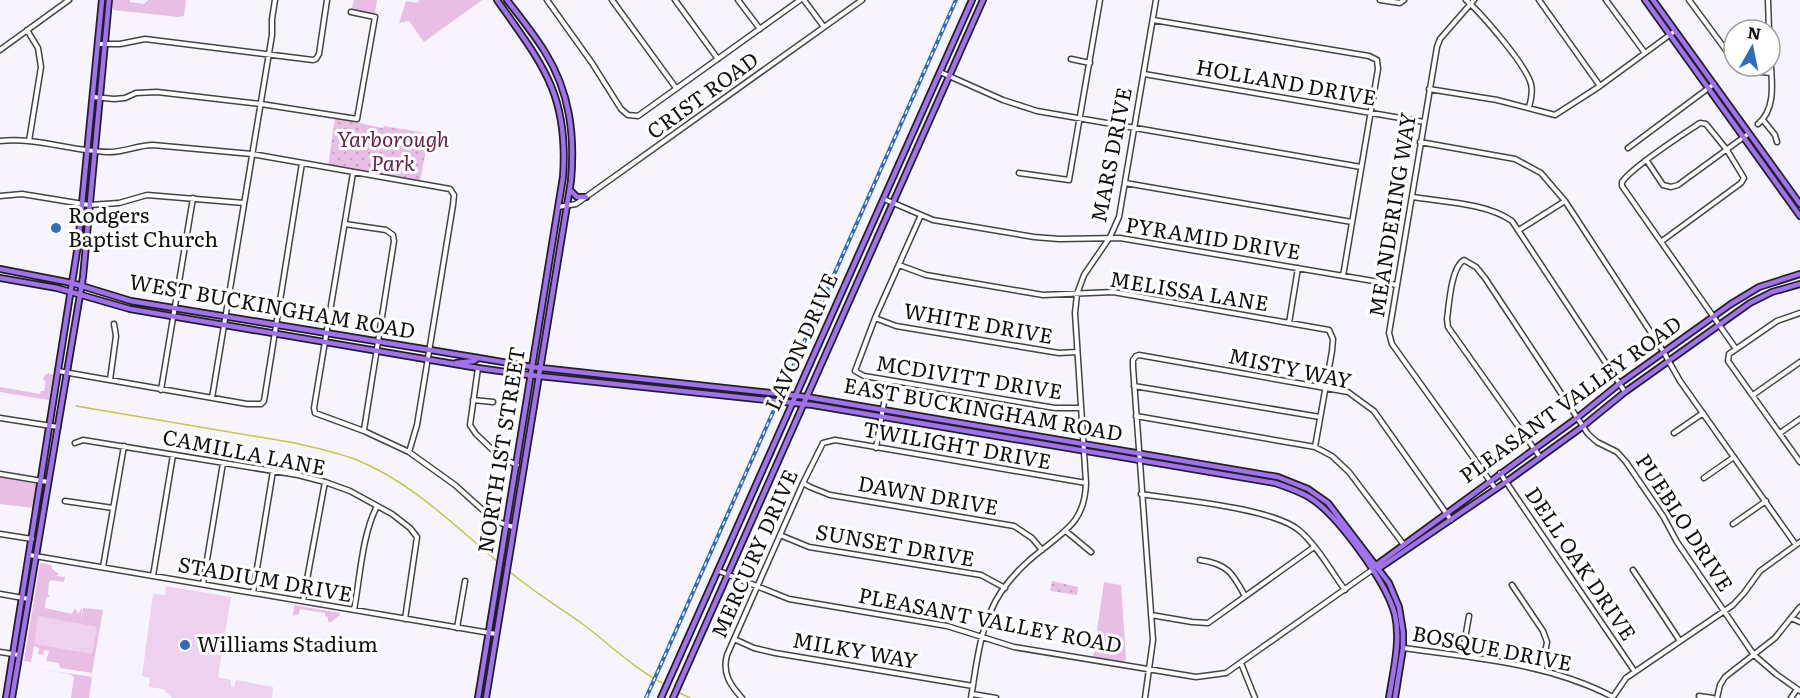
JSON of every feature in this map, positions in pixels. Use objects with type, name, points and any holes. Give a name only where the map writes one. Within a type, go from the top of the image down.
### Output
[{"type":"main road","points":[[6,698],[36,556],[86,252],[93,97],[102,0]]},
{"type":"main road","points":[[26,598],[29,555],[99,98],[109,0]]},
{"type":"main road","name":"NORTH 1ST STREET","points":[[486,698],[513,527],[532,367],[565,154],[562,121],[553,88],[538,59],[497,0]]},
{"type":"main road","name":"NORTH 1ST STREET","points":[[478,698],[517,465],[541,368],[570,190],[573,156],[571,119],[564,93],[545,52],[507,0]]},
{"type":"main road","name":"LAVON DRIVE","points":[[661,698],[972,0]]},
{"type":"main road","name":"LAVON DRIVE","points":[[673,698],[983,0]]},
{"type":"main road","points":[[1645,0],[1709,88],[1800,204]]},
{"type":"main road","points":[[1653,0],[1714,84],[1800,216]]},
{"type":"main road","points":[[914,132],[923,136]]},
{"type":"main road","points":[[570,190],[577,197],[586,197]]},
{"type":"main road","name":"WEST BUCKINGHAM ROAD","points":[[0,269],[72,283],[131,301],[541,368]]},
{"type":"main road","name":"PLEASANT VALLEY ROAD","points":[[1378,567],[1446,513],[1577,418],[1663,351],[1759,287],[1800,274]]},
{"type":"main road","points":[[547,277],[555,277]]},
{"type":"main road","name":"WEST BUCKINGHAM ROAD","points":[[0,278],[70,292],[130,309],[531,375]]},
{"type":"main road","name":"PLEASANT VALLEY ROAD","points":[[1372,570],[1506,482],[1582,427],[1625,392],[1719,325],[1763,297],[1800,284]]},
{"type":"main road","points":[[454,363],[474,361],[478,358]]},
{"type":"main road","name":"EAST BUCKINGHAM ROAD","points":[[541,368],[796,395],[1278,477],[1308,489],[1328,503],[1389,583],[1399,608],[1402,648],[1395,698]]},
{"type":"main road","points":[[598,374],[598,381]]},
{"type":"main road","name":"EAST BUCKINGHAM ROAD","points":[[531,375],[804,404],[1275,483],[1293,489],[1310,498],[1330,514],[1372,570],[1385,592],[1395,615],[1396,647],[1389,698]]},
{"type":"main road","points":[[650,388],[652,380]]},
{"type":"main road","points":[[499,571],[499,600],[501,603]]},
{"type":"main road","points":[[12,698],[16,655]]},
{"type":"street","points":[[0,50],[69,0]]},
{"type":"street","points":[[212,398],[269,54],[275,0]]},
{"type":"street","points":[[98,44],[145,39],[315,59],[319,54],[327,0]]},
{"type":"street","points":[[549,0],[621,109],[628,115],[638,116],[802,0],[824,27]]},
{"type":"street","points":[[612,0],[676,88]]},
{"type":"street","points":[[675,0],[718,59]]},
{"type":"street","points":[[738,0],[759,29]]},
{"type":"street","name":"CRIST ROAD","points":[[558,207],[573,206],[862,0]]},
{"type":"street","points":[[1019,173],[1069,180],[1100,0]]},
{"type":"street","name":"MARS DRIVE","points":[[972,696],[981,636],[993,606],[1027,563],[1042,549],[1067,532],[1077,521],[1081,512],[1086,483],[1075,313],[1077,294],[1083,275],[1110,237],[1119,217],[1156,0]]},
{"type":"street","points":[[1380,0],[1400,3],[1404,0]]},
{"type":"street","points":[[1466,0],[1472,2],[1526,74],[1532,93],[1529,107]]},
{"type":"street","points":[[1539,0],[1600,86]]},
{"type":"street","points":[[1606,0],[1645,53]]},
{"type":"street","points":[[1689,0],[1722,45]]},
{"type":"street","points":[[1768,0],[1769,18]]},
{"type":"street","name":"MEANDERING WAY","points":[[1472,2],[1440,39],[1429,89],[1389,333],[1392,344],[1495,488]]},
{"type":"street","points":[[93,97],[114,99],[125,98],[136,93],[157,92],[261,104],[356,119],[359,116],[375,17],[351,12]]},
{"type":"street","points":[[1153,20],[1373,57],[1377,60],[1378,69],[1342,276]]},
{"type":"street","points":[[27,30],[38,48],[41,67],[29,141]]},
{"type":"street","points":[[1429,89],[1529,107],[1554,115],[1600,86],[1676,31]]},
{"type":"street","points":[[1071,59],[1090,63]]},
{"type":"street","points":[[940,72],[1003,100],[1037,111],[1361,167]]},
{"type":"street","name":"HOLLAND DRIVE","points":[[1144,74],[1424,122]]},
{"type":"street","points":[[1758,124],[1763,120],[1771,103],[1771,78]]},
{"type":"street","points":[[1628,148],[1714,84]]},
{"type":"street","points":[[1763,120],[1776,135],[1777,142]]},
{"type":"street","points":[[1662,241],[1742,183],[1744,174],[1706,124],[1700,123],[1647,161],[1625,178],[1622,186],[1736,349]]},
{"type":"street","points":[[1647,161],[1664,185],[1671,187],[1746,136]]},
{"type":"street","points":[[0,141],[29,141],[109,152],[153,145],[252,154],[448,188],[453,191],[453,205],[417,425],[409,452]]},
{"type":"street","points":[[1420,142],[1515,159],[1541,173],[1565,201],[1663,351],[1680,381],[1798,543],[1760,571],[1744,593],[1724,611],[1626,678],[1614,697]]},
{"type":"street","points":[[58,371],[258,405],[264,401],[302,163]]},
{"type":"street","points":[[353,173],[315,413],[364,431],[409,452],[455,485],[495,521],[513,527]]},
{"type":"street","points":[[1125,183],[1352,222]]},
{"type":"street","points":[[0,196],[22,194],[89,205],[119,203],[147,195],[244,204]]},
{"type":"street","points":[[1412,197],[1487,209],[1503,214],[1512,221],[1625,392]]},
{"type":"street","points":[[161,390],[194,198]]},
{"type":"street","name":"PYRAMID DRIVE","points":[[884,199],[933,220],[1034,237],[1059,239],[1110,237],[1397,285]]},
{"type":"street","points":[[1519,230],[1565,201]]},
{"type":"street","points":[[875,318],[921,215]]},
{"type":"street","points":[[345,224],[386,231],[393,235],[394,248],[364,431]]},
{"type":"street","name":"PUEBLO DRIVE","points":[[1534,449],[1448,327],[1454,275],[1464,260],[1470,262],[1485,278],[1582,427],[1592,439],[1617,452],[1626,462],[1663,516],[1677,543],[1755,655],[1799,690]]},
{"type":"street","name":"MELISSA LANE","points":[[899,265],[926,276],[1043,295],[1113,292],[1324,328],[1331,333],[1333,339],[1326,388]]},
{"type":"street","points":[[1289,322],[1298,268]]},
{"type":"street","points":[[1800,312],[1777,321],[1729,354],[1728,361],[1800,462]]},
{"type":"street","name":"WHITE DRIVE","points":[[875,318],[896,326],[1059,353],[1077,352]]},
{"type":"street","name":"MCDIVITT DRIVE","points":[[875,318],[855,371],[864,376],[1055,408],[1080,408]]},
{"type":"street","points":[[110,380],[116,336],[114,324]]},
{"type":"street","name":"MISTY WAY","points":[[1134,386],[1133,360],[1139,355],[1348,392],[1374,411],[1451,520]]},
{"type":"street","points":[[1753,395],[1800,362]]},
{"type":"street","points":[[478,368],[470,425],[500,457],[517,465]]},
{"type":"street","points":[[876,448],[888,380]]},
{"type":"street","points":[[1145,698],[1153,640],[1134,386],[1320,417]]},
{"type":"street","points":[[1315,447],[1326,388]]},
{"type":"street","points":[[473,400],[494,402]]},
{"type":"street","points":[[1674,433],[1703,413]]},
{"type":"street","points":[[1136,416],[1315,447],[1332,456],[1350,472],[1404,545]]},
{"type":"street","points":[[0,418],[58,427]]},
{"type":"street","points":[[1780,433],[1800,419]]},
{"type":"street","name":"CAMILLA LANE","points":[[75,442],[82,440],[124,446],[273,471],[325,482],[350,491],[410,528],[417,537],[405,619]]},
{"type":"street","name":"TWILIGHT DRIVE","points":[[823,442],[835,440],[1086,483]]},
{"type":"street","name":"MERCURY DRIVE","points":[[742,698],[728,680],[724,664],[823,442]]},
{"type":"street","points":[[103,567],[124,446]]},
{"type":"street","points":[[1534,449],[1540,457]]},
{"type":"street","points":[[153,576],[173,455]]},
{"type":"street","points":[[1704,478],[1734,457]]},
{"type":"street","points":[[203,584],[224,463]]},
{"type":"street","points":[[253,593],[273,471]]},
{"type":"street","name":"DELL OAK DRIVE","points":[[1500,473],[1635,672]]},
{"type":"street","points":[[0,474],[48,482]]},
{"type":"street","points":[[303,601],[325,482]]},
{"type":"street","name":"DAWN DRIVE","points":[[803,483],[830,495],[1014,526],[1032,538],[1042,549]]},
{"type":"street","points":[[1142,494],[1281,519],[1300,531],[1345,590]]},
{"type":"street","points":[[65,501],[113,508]]},
{"type":"street","points":[[1733,524],[1766,501]]},
{"type":"street","points":[[354,610],[368,531],[377,506]]},
{"type":"street","points":[[1067,532],[1091,552]]},
{"type":"street","points":[[0,534],[32,539]]},
{"type":"street","name":"SUNSET DRIVE","points":[[780,535],[809,547],[981,575],[1005,588]]},
{"type":"street","points":[[1151,615],[1208,623],[1314,547]]},
{"type":"street","name":"STADIUM DRIVE","points":[[29,555],[496,634]]},
{"type":"street","points":[[1200,560],[1223,565],[1239,584],[1245,596]]},
{"type":"street","name":"PLEASANT VALLEY ROAD","points":[[718,571],[756,588],[789,599],[947,626],[1014,647],[1196,677],[1226,673],[1372,570]]},
{"type":"street","points":[[1633,570],[1680,641]]},
{"type":"street","points":[[457,628],[465,581]]},
{"type":"street","points":[[1512,585],[1543,631],[1547,644],[1542,669]]},
{"type":"street","points":[[0,594],[26,598]]},
{"type":"street","points":[[1699,696],[1715,698],[1725,677],[1775,638],[1800,607]]},
{"type":"street","points":[[1462,657],[1468,616]]},
{"type":"street","points":[[1791,618],[1800,622]]},
{"type":"street","name":"MILKY WAY","points":[[734,639],[746,646],[767,651],[973,686]]},
{"type":"street","name":"BOSQUE DRIVE","points":[[1396,647],[1542,669],[1590,685],[1614,697]]},
{"type":"street","points":[[0,652],[16,655]]},
{"type":"street","points":[[1241,663],[1255,698]]},
{"type":"street","points":[[1791,698],[1799,690]]},
{"type":"street","points":[[972,696],[996,698]]},
{"type":"green space","points":[[112,0],[130,0],[130,2],[144,4],[148,0],[186,0],[184,16],[178,17],[113,10]]},
{"type":"green space","points":[[354,0],[377,0],[375,13],[355,12],[352,8]]},
{"type":"green space","points":[[419,0],[482,0],[424,42],[409,21],[399,23],[406,1],[418,3]]},
{"type":"green space","name":"Yarborough Park","points":[[335,118],[383,128],[384,126],[426,133],[428,140],[420,181],[328,166]]},
{"type":"green space","points":[[48,373],[53,375],[49,400],[0,392],[0,387],[40,394],[44,391],[46,381],[43,380],[44,376]]},
{"type":"green space","points":[[0,477],[37,484],[34,508],[0,504]]},
{"type":"green space","points":[[40,563],[51,565],[52,569],[59,574],[56,576],[65,577],[64,582],[51,580],[49,582],[48,594],[50,596],[46,598],[45,608],[72,614],[75,608],[78,614],[82,607],[81,621],[83,608],[103,610],[92,673],[60,668],[59,663],[46,661],[49,651],[44,650],[43,655],[38,654],[39,648],[34,646],[31,662],[24,661]]},
{"type":"green space","points":[[1052,581],[1078,587],[1077,595],[1050,591]]},
{"type":"green space","points":[[1104,582],[1121,585],[1126,659],[1124,663],[1093,658]]},
{"type":"green space","points":[[294,605],[340,613],[340,615],[328,622],[325,613],[300,609],[299,614],[293,616]]},
{"type":"green space","points":[[28,667],[92,677],[89,698],[71,698],[74,677],[70,674]]},
{"type":"shaded area","name":"Williams Stadium","points":[[166,586],[231,597],[218,677],[231,680],[231,686],[234,687],[236,680],[273,687],[272,698],[172,698],[163,689],[149,687],[150,678],[142,676],[153,594],[165,595]]},
{"type":"shaded area","points":[[38,616],[97,627],[92,654],[34,644]]},
{"type":"waterway","points":[[76,406],[295,443],[357,460],[377,469],[414,492],[498,562]]},
{"type":"waterway","points":[[509,571],[662,683]]},
{"type":"waterway","points":[[680,693],[690,698]]},
{"type":"railway","points":[[646,698],[956,0]]},
{"type":"place","name":"Rodgers Baptist Church","points":[[56,228]]},
{"type":"place","name":"Williams Stadium","points":[[185,645]]}]
